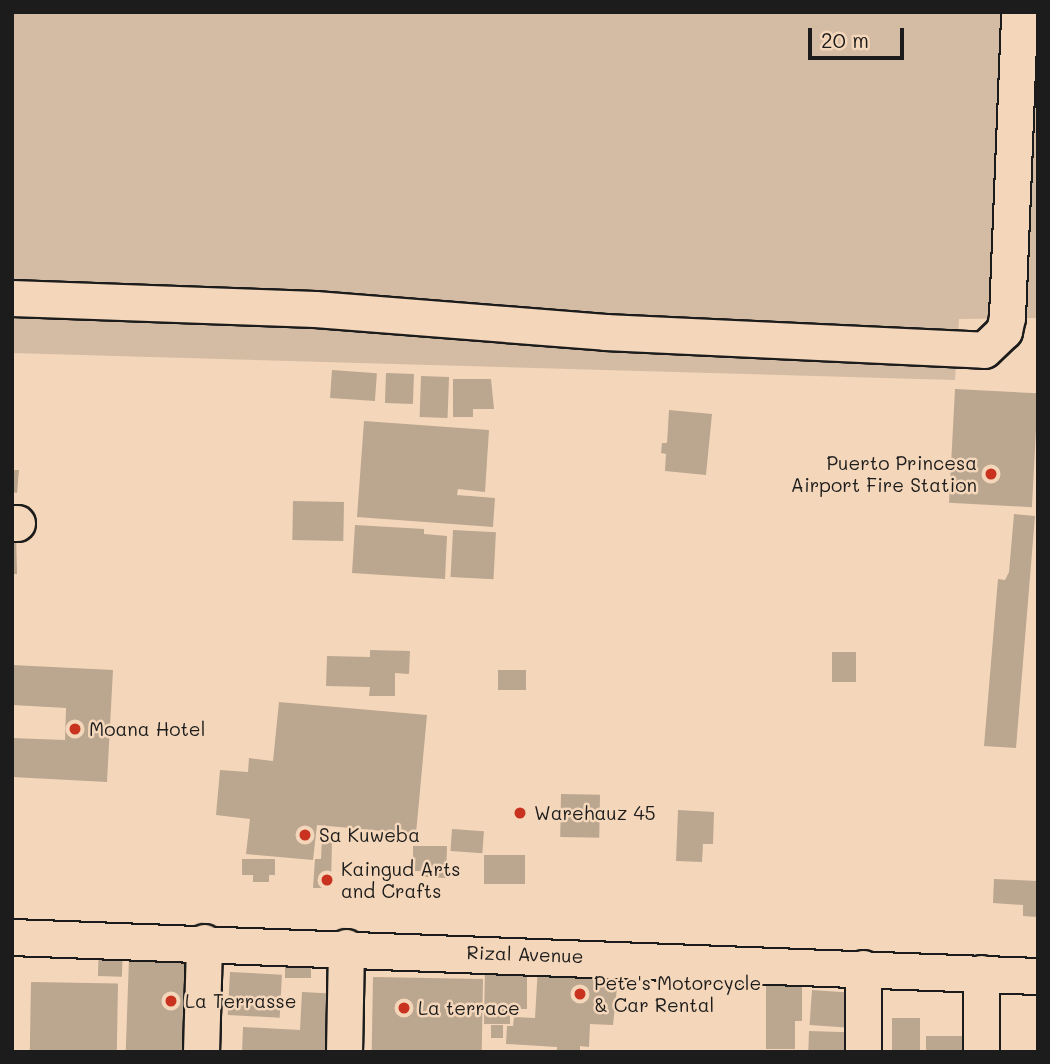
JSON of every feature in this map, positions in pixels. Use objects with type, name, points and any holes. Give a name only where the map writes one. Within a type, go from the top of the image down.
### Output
[{"type":"street","points":[[12,299],[314,309],[605,332],[984,350],[1004,331],[1007,317],[1018,12]]},
{"type":"street","name":"Rizal Avenue","points":[[12,937],[346,947],[1038,976]]},
{"type":"street","points":[[201,1052],[204,942]]},
{"type":"street","points":[[344,1052],[346,947]]},
{"type":"street","points":[[863,968],[863,1052]]},
{"type":"street","points":[[981,973],[981,1052]]},
{"type":"shaded area","points":[[12,12],[1038,12],[1038,318],[959,319],[955,380],[12,353]]},
{"type":"building","points":[[332,370],[377,373],[375,401],[330,398]]},
{"type":"building","points":[[386,373],[414,374],[413,404],[385,403]]},
{"type":"building","points":[[421,376],[449,377],[448,418],[420,417]]},
{"type":"building","points":[[453,379],[491,379],[494,409],[473,409],[473,417],[453,417]]},
{"type":"building","name":"Puerto Princesa Airport Fire Station","points":[[955,389],[1038,393],[1032,507],[949,503]]},
{"type":"building","points":[[669,410],[712,414],[706,475],[665,471],[666,454],[661,453],[662,443],[667,443]]},
{"type":"building","points":[[364,421],[489,430],[485,492],[458,489],[457,495],[495,498],[493,527],[357,517]]},
{"type":"building","points":[[12,470],[19,470],[17,493],[12,492]]},
{"type":"building","points":[[293,501],[344,502],[343,541],[292,540]]},
{"type":"building","points":[[1014,514],[1035,516],[1016,748],[984,746],[998,579],[1005,580],[1009,572]]},
{"type":"building","points":[[355,525],[424,529],[424,534],[447,536],[445,579],[352,573]]},
{"type":"building","points":[[453,530],[496,532],[493,579],[451,577]]},
{"type":"building","points":[[12,531],[16,531],[17,574],[12,574]]},
{"type":"building","points":[[370,650],[410,651],[409,674],[395,673],[395,696],[369,696],[370,687],[326,686],[327,656],[370,657]]},
{"type":"building","points":[[832,652],[856,652],[856,682],[832,682]]},
{"type":"building","points":[[12,665],[113,670],[107,782],[12,777],[12,738],[65,740],[66,708],[12,705]]},
{"type":"building","points":[[498,670],[526,670],[526,690],[498,690]]},
{"type":"building","points":[[279,702],[427,715],[416,834],[317,825],[313,860],[246,854],[250,819],[216,815],[220,770],[248,772],[249,758],[273,761]]},
{"type":"building","points":[[561,794],[600,795],[599,838],[560,837]]},
{"type":"building","points":[[678,810],[714,812],[713,844],[703,844],[702,862],[676,861]]},
{"type":"building","points":[[452,829],[484,831],[482,853],[450,851]]},
{"type":"building","points":[[322,837],[332,838],[331,888],[313,888],[315,859],[321,859]]},
{"type":"building","points":[[413,846],[447,846],[446,878],[425,877],[425,871],[413,871]]},
{"type":"building","points":[[484,855],[525,855],[525,884],[484,884]]},
{"type":"building","points":[[242,859],[275,859],[275,875],[269,875],[269,882],[253,882],[253,875],[242,875]]},
{"type":"building","points":[[994,879],[1038,881],[1038,917],[1023,916],[1023,905],[993,903]]},
{"type":"building","points":[[99,945],[123,946],[122,977],[98,976]]},
{"type":"building","points":[[129,958],[190,960],[187,1052],[126,1052]]},
{"type":"building","points":[[285,960],[311,960],[311,978],[285,978]]},
{"type":"building","points":[[485,965],[527,965],[527,1009],[510,1009],[510,1024],[484,1024]]},
{"type":"building","points":[[538,966],[619,970],[613,1025],[590,1024],[589,1047],[580,1046],[580,1052],[557,1052],[557,1047],[506,1044],[507,1026],[513,1026],[514,1017],[535,1018]]},
{"type":"building","points":[[230,972],[282,975],[280,1018],[228,1015]]},
{"type":"building","points":[[373,977],[483,979],[482,1052],[372,1052]]},
{"type":"building","points":[[766,980],[795,980],[795,987],[802,987],[802,1021],[795,1021],[795,1049],[766,1049]]},
{"type":"building","points":[[31,982],[118,984],[117,1052],[30,1052]]},
{"type":"building","points":[[812,990],[859,993],[856,1028],[810,1025]]},
{"type":"building","points":[[302,992],[340,994],[338,1052],[242,1052],[243,1027],[300,1030]]},
{"type":"building","points":[[892,1018],[920,1018],[920,1052],[892,1052]]},
{"type":"building","points":[[491,1025],[503,1025],[503,1038],[491,1038]]},
{"type":"building","points":[[809,1031],[855,1033],[854,1052],[808,1052]]},
{"type":"building","points":[[926,1036],[972,1036],[972,1052],[926,1052]]},
{"type":"place","name":"Puerto Princesa Airport Fire Station","points":[[991,474]]},
{"type":"place","name":"Moana Hotel","points":[[75,729]]},
{"type":"place","name":"Warehauz 45","points":[[520,813]]},
{"type":"place","name":"Sa Kuweba","points":[[305,835]]},
{"type":"place","name":"Kaingud Arts and Crafts","points":[[327,880]]},
{"type":"place","name":"Pete's Motorcycle & Car Rental","points":[[580,994]]},
{"type":"place","name":"La Terrasse","points":[[171,1001]]},
{"type":"place","name":"La terrace","points":[[404,1008]]}]
